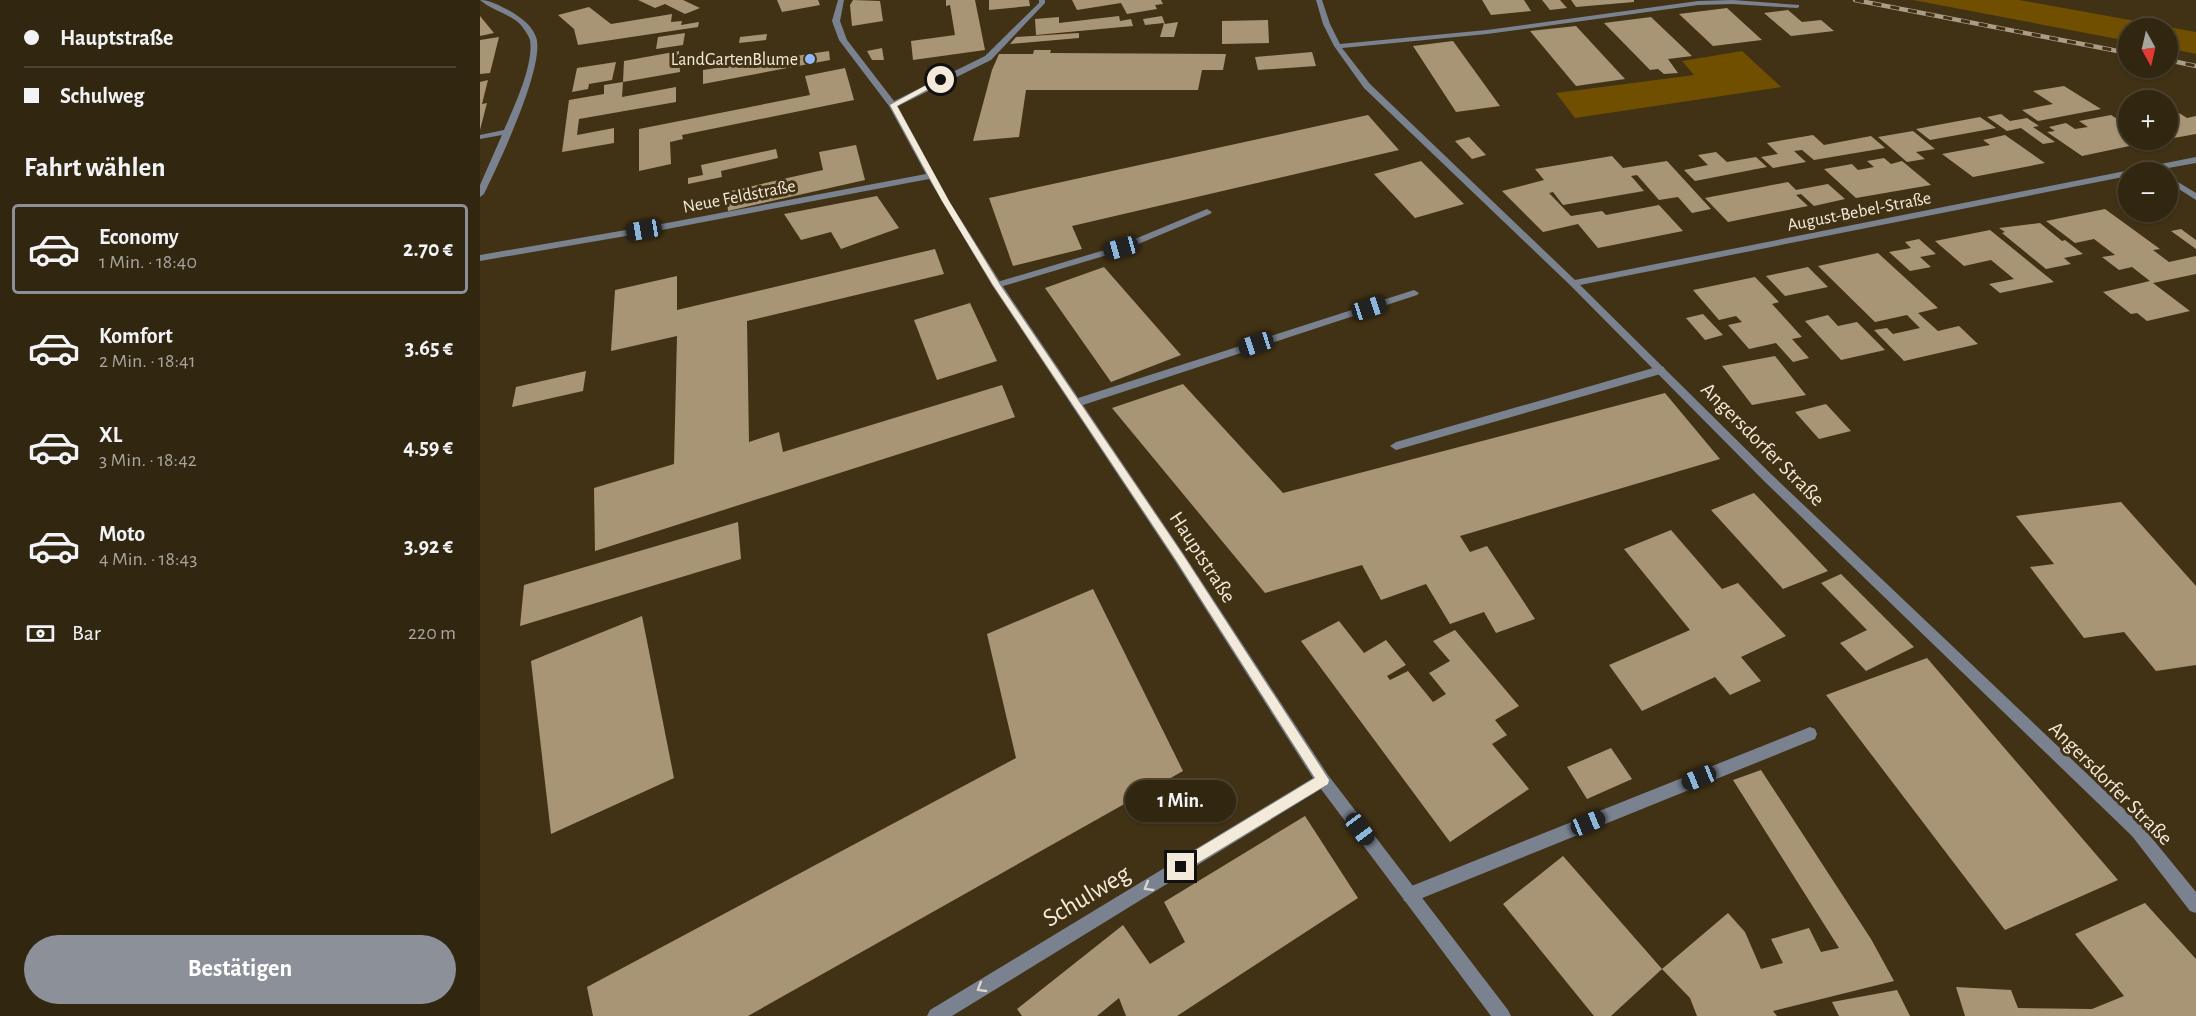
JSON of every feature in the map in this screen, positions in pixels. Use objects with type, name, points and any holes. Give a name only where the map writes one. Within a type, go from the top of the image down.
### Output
[{"type":"street","points":[[480,194],[507,132],[532,61],[534,39],[520,19],[483,0]]},
{"type":"street","name":"Hauptstraße","points":[[841,0],[836,21],[843,40],[894,105],[932,176],[997,285],[1323,780],[1502,1016]]},
{"type":"street","points":[[894,105],[988,58],[1042,3],[1042,0]]},
{"type":"street","name":"Angersdorfer Straße","points":[[1319,0],[1338,46],[1351,68],[1367,86],[1573,283],[1767,477],[2137,831],[2196,905]]},
{"type":"street","points":[[1338,46],[1487,32],[1698,3],[1732,2],[1797,6]]},
{"type":"street","points":[[480,137],[507,132]]},
{"type":"street","name":"August-Bebel-Straße","points":[[2178,164],[2196,160]]},
{"type":"street","name":"Neue Feldstraße","points":[[480,258],[667,226],[932,176]]},
{"type":"street","name":"August-Bebel-Straße","points":[[1573,283],[2118,177]]},
{"type":"street","points":[[2178,185],[2196,197]]},
{"type":"street","points":[[997,285],[1121,248],[1207,212]]},
{"type":"street","points":[[1076,403],[1414,293]]},
{"type":"street","points":[[1396,446],[1660,370]]},
{"type":"street","points":[[1410,895],[1810,734]]},
{"type":"street","name":"Schulweg","points":[[936,1016],[1323,780]]},
{"type":"shaded area","points":[[1913,0],[2019,0],[2119,18],[2118,39]]},
{"type":"shaded area","points":[[2178,29],[2196,32],[2196,54],[2178,50]]},
{"type":"shaded area","points":[[1742,51],[1781,87],[1575,118],[1556,93],[1694,75],[1682,61]]},
{"type":"building","points":[[638,0],[683,0],[700,8],[685,14],[665,4],[655,8]]},
{"type":"building","points":[[777,0],[818,0],[820,5],[782,12]]},
{"type":"building","points":[[853,0],[880,1],[883,21],[852,26],[850,5]]},
{"type":"building","points":[[946,0],[975,0],[985,50],[913,60],[911,41],[955,35],[950,5],[946,6]]},
{"type":"building","points":[[989,0],[1029,0],[1030,6],[989,10]]},
{"type":"building","points":[[1072,0],[1161,0],[1163,4],[1155,5],[1157,9],[1127,14],[1121,3],[1077,10]]},
{"type":"building","points":[[1482,0],[1524,0],[1531,11],[1491,15]]},
{"type":"building","points":[[1542,0],[1560,0],[1567,8],[1550,10]]},
{"type":"building","points":[[1571,0],[1634,0],[1634,2],[1576,7]]},
{"type":"building","points":[[589,7],[611,24],[672,14],[671,22],[682,21],[681,25],[699,22],[698,27],[578,45],[574,29],[558,15]]},
{"type":"building","points":[[1727,8],[1762,40],[1713,46],[1679,14]]},
{"type":"building","points":[[1788,10],[1802,22],[1821,20],[1834,31],[1791,36],[1764,13]]},
{"type":"building","points":[[480,16],[494,33],[480,36]]},
{"type":"building","points":[[1119,16],[1120,21],[1131,19],[1133,26],[1036,35],[1035,19],[1059,17],[1059,23]]},
{"type":"building","points":[[1162,16],[1165,24],[1178,22],[1174,37],[1160,37],[1164,23],[1145,25],[1143,19]]},
{"type":"building","points":[[1651,17],[1692,56],[1668,59],[1678,73],[1664,74],[1658,69],[1650,70],[1604,23]]},
{"type":"building","points":[[1268,20],[1269,43],[1222,44],[1222,21]]},
{"type":"building","points":[[1576,26],[1625,79],[1576,86],[1530,31]]},
{"type":"building","points":[[685,33],[683,45],[656,49],[658,37]]},
{"type":"building","points":[[1079,33],[1079,38],[1010,44],[1016,37]]},
{"type":"building","points":[[767,34],[766,40],[739,43],[740,37]]},
{"type":"building","points":[[499,37],[490,73],[480,74],[480,40]]},
{"type":"building","points":[[1453,41],[1500,106],[1456,112],[1413,46]]},
{"type":"building","points":[[882,48],[884,60],[872,60],[867,51]]},
{"type":"building","points":[[1034,50],[1051,50],[1050,53],[1226,54],[1223,70],[1202,70],[1198,90],[1026,90],[1019,137],[973,141],[992,70],[999,54],[1033,54]]},
{"type":"building","points":[[679,51],[680,72],[623,82],[624,61]]},
{"type":"building","points":[[829,51],[830,60],[703,84],[703,70]]},
{"type":"building","points":[[1312,52],[1316,66],[1258,70],[1255,57]]},
{"type":"building","points":[[616,62],[612,80],[589,84],[588,89],[572,92],[577,68]]},
{"type":"building","points":[[845,68],[854,100],[682,135],[683,139],[670,142],[671,164],[639,171],[639,129],[810,95],[805,76]]},
{"type":"building","points":[[488,80],[482,104],[487,103],[480,130],[480,82]]},
{"type":"building","points":[[623,82],[622,97],[676,87],[676,102],[579,119],[577,135],[614,128],[614,143],[562,152],[569,100],[604,94],[604,85]]},
{"type":"building","points":[[2064,86],[2101,109],[2038,121],[2022,110],[2053,104],[2033,91]]},
{"type":"building","points":[[2178,112],[2187,118],[2196,116],[2196,134],[2178,137]]},
{"type":"building","points":[[2001,114],[2010,121],[2027,118],[2039,126],[2033,127],[2055,142],[2043,144],[2021,128],[2007,131],[1987,117]]},
{"type":"building","points":[[1368,115],[1399,150],[1072,226],[1082,249],[1013,266],[989,198]]},
{"type":"building","points":[[2111,115],[2118,120],[2118,148],[2082,156],[2047,132],[2055,131],[2049,127],[2066,123],[2075,129],[2088,127],[2079,121]]},
{"type":"building","points":[[1980,117],[1996,128],[1930,140],[1916,129]]},
{"type":"building","points":[[1913,131],[1935,149],[1916,152],[1925,159],[1907,162],[1878,137]]},
{"type":"building","points":[[1813,135],[1824,145],[1871,136],[1885,148],[1814,160],[1802,150],[1794,151],[1806,162],[1773,168],[1761,157],[1778,154],[1767,143]]},
{"type":"building","points":[[2005,135],[2045,163],[1973,177],[1942,154],[1990,145],[1983,140]]},
{"type":"building","points":[[1469,137],[1486,155],[1472,159],[1455,141]]},
{"type":"building","points":[[856,145],[865,180],[728,211],[726,192],[823,170],[819,152]]},
{"type":"building","points":[[776,149],[778,158],[721,171],[722,177],[688,184],[688,178],[703,175],[701,165]]},
{"type":"building","points":[[1716,152],[1727,162],[1756,157],[1767,167],[1695,181],[1684,170],[1708,165],[1698,155]]},
{"type":"building","points":[[1612,156],[1623,168],[1667,161],[1711,209],[1692,213],[1678,197],[1659,200],[1637,175],[1631,176],[1644,191],[1563,205],[1553,192],[1549,193],[1571,216],[1602,211],[1606,215],[1659,205],[1683,231],[1598,248],[1578,224],[1543,232],[1502,191],[1544,180],[1535,169]]},
{"type":"building","points":[[1884,158],[1891,164],[1902,161],[1931,185],[1856,198],[1824,169],[1852,164],[1858,170],[1874,167],[1867,161]]},
{"type":"building","points":[[1421,161],[1464,204],[1415,218],[1374,174]]},
{"type":"building","points":[[1788,182],[1796,190],[1828,184],[1845,199],[1814,206],[1801,194],[1796,195],[1808,206],[1728,222],[1705,198]]},
{"type":"building","points":[[877,196],[899,228],[841,249],[831,232],[801,240],[784,214]]},
{"type":"building","points":[[2105,209],[2118,218],[2118,222],[2123,222],[2160,249],[2153,250],[2169,262],[2196,256],[2196,274],[2153,283],[2190,311],[2147,321],[2137,313],[2131,314],[2103,292],[2150,281],[2132,267],[2119,270],[2102,257],[2115,255],[2094,239],[2075,243],[2046,221]]},
{"type":"building","points":[[2040,223],[2083,254],[2064,258],[2071,264],[2046,269],[1999,228]]},
{"type":"building","points":[[2181,229],[2196,240],[2196,249],[2171,231]]},
{"type":"building","points":[[1990,230],[2054,282],[2000,293],[1989,284],[2014,279],[1991,260],[1964,266],[1935,241]]},
{"type":"building","points":[[1919,239],[1936,254],[1920,257],[1931,267],[1910,271],[1889,252],[1911,248],[1905,242]]},
{"type":"building","points":[[935,249],[944,274],[747,321],[749,442],[779,432],[783,452],[1002,385],[1015,417],[595,551],[594,488],[674,464],[677,336],[611,351],[615,290],[677,276],[677,310]]},
{"type":"building","points":[[1878,253],[1938,308],[1918,313],[1938,331],[1959,326],[1978,344],[1904,361],[1874,330],[1887,328],[1893,334],[1920,328],[1907,315],[1875,322],[1818,266]]},
{"type":"building","points":[[1104,267],[1181,355],[1111,382],[1045,288]]},
{"type":"building","points":[[1808,267],[1828,287],[1785,296],[1766,276]]},
{"type":"building","points":[[1755,277],[1779,302],[1772,304],[1802,337],[1792,339],[1809,358],[1793,362],[1776,343],[1749,349],[1728,325],[1742,322],[1736,316],[1719,320],[1693,290]]},
{"type":"building","points":[[970,303],[997,361],[937,380],[914,320]]},
{"type":"building","points":[[1703,314],[1723,335],[1705,340],[1686,318]]},
{"type":"building","points":[[1828,315],[1838,326],[1857,322],[1885,350],[1841,360],[1805,321]]},
{"type":"building","points":[[1775,356],[1806,395],[1752,405],[1722,366]]},
{"type":"building","points":[[586,371],[583,391],[512,407],[516,387]]},
{"type":"building","points":[[1183,384],[1283,493],[1665,393],[1720,459],[1460,536],[1470,552],[1487,546],[1535,619],[1496,633],[1484,612],[1450,624],[1426,584],[1381,600],[1362,565],[1265,593],[1112,408]]},
{"type":"building","points":[[1826,404],[1851,431],[1819,439],[1795,412]]},
{"type":"building","points":[[1754,493],[1828,571],[1783,589],[1711,510]]},
{"type":"building","points":[[2121,502],[2196,586],[2196,665],[2156,671],[2124,632],[2084,638],[2030,567],[2054,564],[2016,516]]},
{"type":"building","points":[[738,522],[741,559],[520,626],[524,585]]},
{"type":"building","points":[[1671,530],[1722,589],[1738,583],[1786,636],[1741,657],[1761,681],[1730,695],[1715,677],[1642,711],[1609,665],[1690,630],[1624,549]]},
{"type":"building","points":[[1841,574],[1914,647],[1866,671],[1840,643],[1867,630],[1821,583]]},
{"type":"building","points":[[1093,589],[1183,771],[748,1016],[593,1016],[587,987],[1016,758],[987,634]]},
{"type":"building","points":[[642,616],[674,778],[551,834],[531,661]]},
{"type":"building","points":[[1339,621],[1364,653],[1386,640],[1406,665],[1387,676],[1390,680],[1408,671],[1433,702],[1446,694],[1429,673],[1450,661],[1433,641],[1455,630],[1519,706],[1495,720],[1507,735],[1492,744],[1529,789],[1450,842],[1301,641]]},
{"type":"building","points":[[1927,658],[2118,880],[2005,930],[1826,695]]},
{"type":"building","points":[[1611,748],[1632,779],[1587,799],[1567,767]]},
{"type":"building","points":[[1761,770],[1871,939],[1894,981],[1773,1011],[1777,1016],[1697,1016],[1690,998],[1662,969],[1728,913],[1745,932],[1761,969],[1783,963],[1771,939],[1809,928],[1821,952],[1839,948],[1733,780]]},
{"type":"building","points":[[1305,816],[1358,898],[1177,1016],[1126,1016],[1119,998],[1097,1016],[1022,1016],[1017,1009],[1123,925],[1150,964],[1185,942],[1164,902]]},
{"type":"building","points":[[1563,856],[1662,969],[1611,1016],[1594,1016],[1503,904]]},
{"type":"building","points":[[2145,903],[2196,959],[2196,1016],[1965,1016],[1956,987],[2011,990],[2018,1008],[2092,1009],[2124,996],[2075,934]]},
{"type":"building","points":[[1897,990],[1910,1016],[1839,1016],[1832,1002]]},
{"type":"railway","points":[[1855,0],[2118,51]]},
{"type":"railway","points":[[2178,62],[2196,66]]},
{"type":"place","name":"LandGartenBlume","points":[[810,59]]},
{"type":"route","points":[[941,80],[894,105],[945,201],[997,285],[1179,558],[1323,780],[1181,867]]}]
